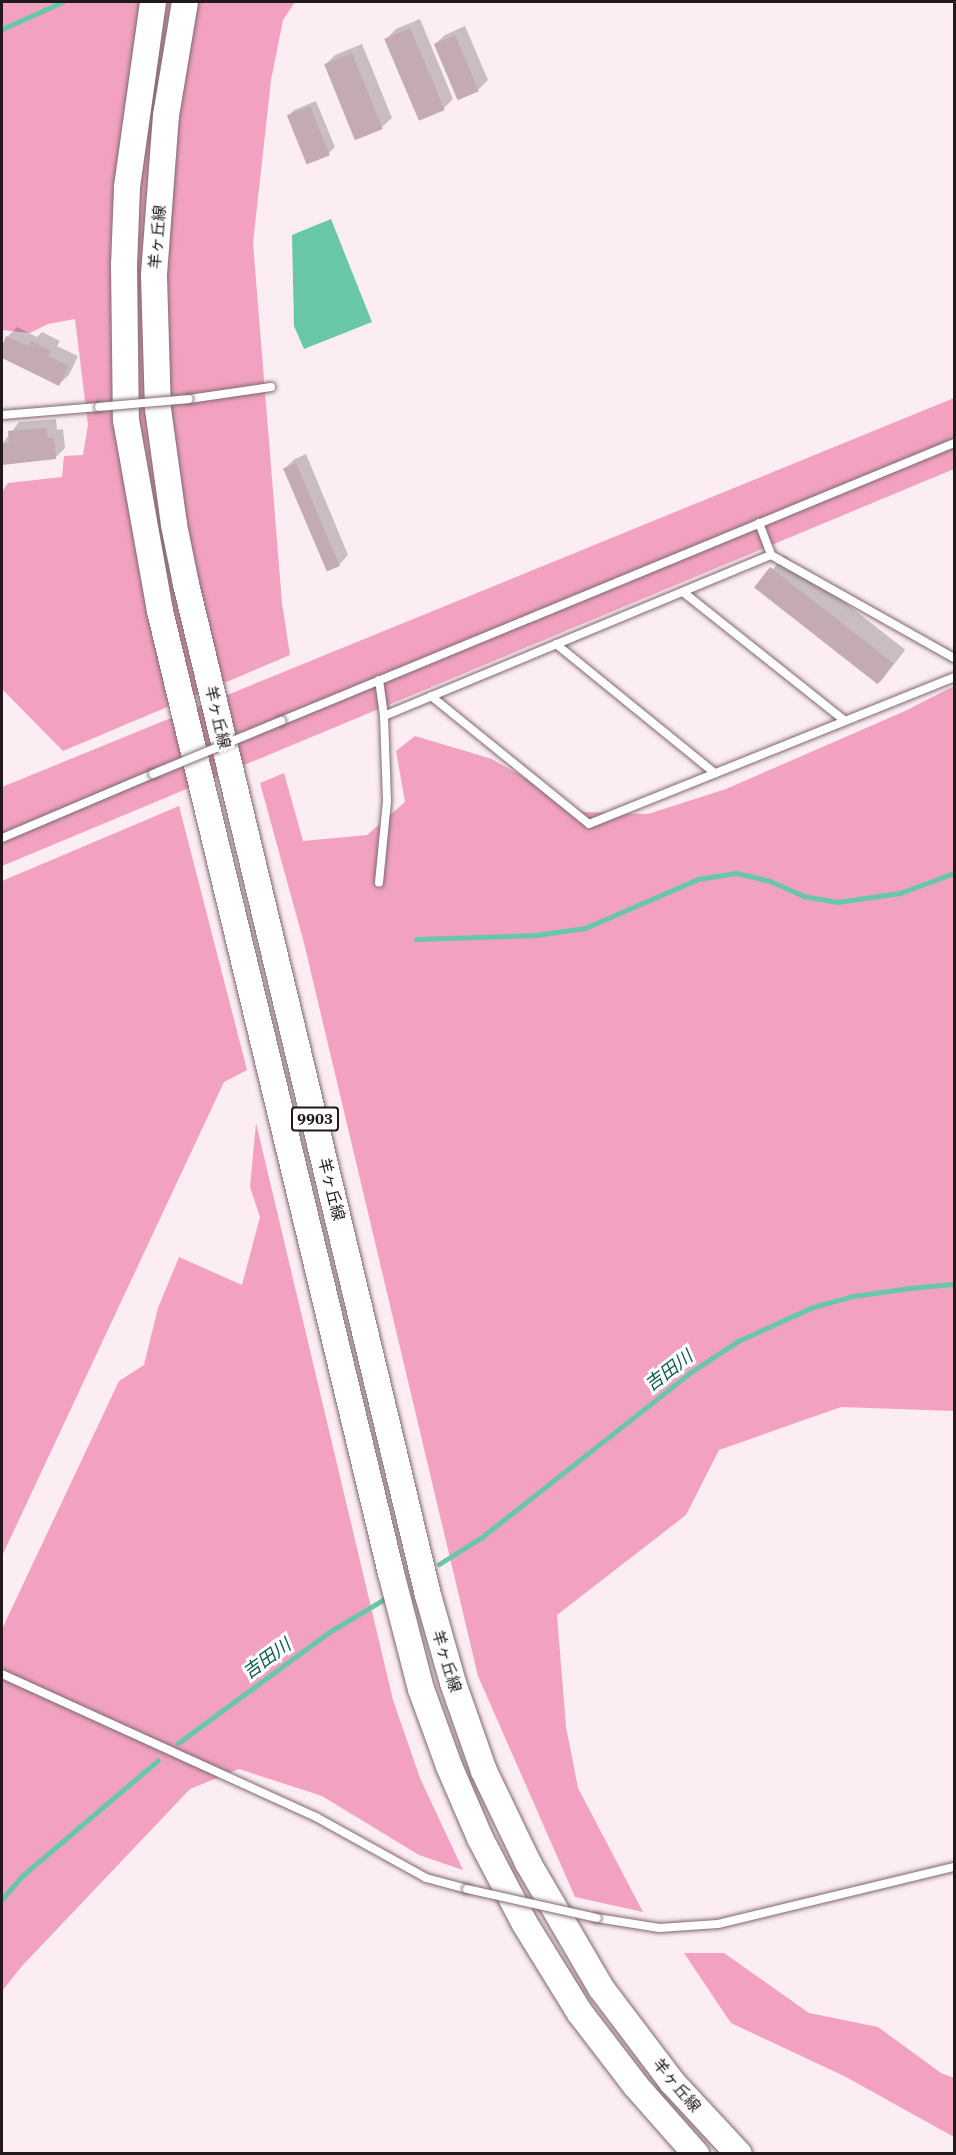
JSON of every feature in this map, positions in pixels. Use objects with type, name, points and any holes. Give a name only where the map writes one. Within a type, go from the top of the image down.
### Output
[{"type":"main road","name":"羊ヶ丘線","points":[[153,2],[127,188],[124,265],[126,420],[160,611],[391,1573],[421,1689],[449,1766],[480,1838],[525,1924],[580,2013],[636,2086],[696,2154]]},
{"type":"main road","name":"羊ヶ丘線","points":[[185,2],[166,116],[154,276],[158,409],[174,525],[188,595],[428,1595],[453,1683],[484,1771],[538,1882],[601,1988],[672,2082],[740,2154]]},
{"type":"lane","points":[[2,416],[189,399],[271,387]]},
{"type":"lane","points":[[2,838],[954,443]]},
{"type":"lane","points":[[759,524],[771,555],[954,658]]},
{"type":"lane","points":[[384,716],[771,555]]},
{"type":"lane","points":[[683,592],[845,721]]},
{"type":"lane","points":[[556,644],[715,773]]},
{"type":"lane","points":[[431,696],[589,824],[954,677]]},
{"type":"lane","points":[[379,680],[384,716],[387,801],[379,883]]},
{"type":"lane","points":[[2,1674],[316,1817],[426,1878],[597,1918],[659,1928],[718,1924],[954,1867]]},
{"type":"shaded area","points":[[2,2],[295,2],[283,20],[271,80],[253,243],[282,603],[290,655],[63,751],[2,689],[2,492],[8,483],[62,477],[64,456],[83,455],[88,425],[75,319],[48,324],[30,333],[2,330]]},
{"type":"shaded area","points":[[331,219],[372,322],[304,349],[294,326],[292,235]]},
{"type":"shaded area","points":[[954,398],[954,469],[2,866],[2,787]]},
{"type":"shaded area","points":[[954,686],[954,1411],[841,1407],[719,1450],[686,1515],[557,1615],[566,1727],[578,1788],[643,1912],[575,1897],[478,1676],[304,943],[260,783],[284,773],[303,841],[367,835],[405,802],[396,751],[415,736],[492,759],[583,812],[648,814],[726,789],[905,711]]},
{"type":"shaded area","points":[[179,806],[247,1070],[224,1082],[2,1556],[2,881]]},
{"type":"shaded area","points":[[256,1123],[393,1700],[420,1778],[463,1870],[419,1855],[322,1796],[239,1769],[190,1789],[22,1966],[2,1991],[2,1629],[119,1381],[144,1365],[158,1308],[179,1257],[242,1285],[260,1217],[250,1187]]},
{"type":"shaded area","points":[[684,1953],[724,1953],[809,2013],[878,2027],[941,2073],[954,2078],[954,2137],[846,2077],[731,2023]]},
{"type":"building","points":[[410,28],[445,110],[419,121],[384,39]]},
{"type":"building","points":[[455,35],[479,91],[458,100],[434,44]]},
{"type":"building","points":[[352,53],[383,129],[355,140],[324,64]]},
{"type":"building","points":[[310,106],[330,155],[307,165],[287,115]]},
{"type":"building","points":[[6,336],[28,346],[31,341],[51,351],[48,356],[69,366],[59,386],[2,358],[2,346]]},
{"type":"building","points":[[46,428],[48,438],[54,438],[56,459],[2,465],[2,444],[9,443],[8,431]]},
{"type":"building","points":[[296,463],[340,566],[327,572],[283,468]]},
{"type":"building","points":[[770,567],[894,664],[878,684],[754,587]]},
{"type":"waterway","points":[[2,29],[62,2]]},
{"type":"waterway","points":[[416,939],[536,935],[585,928],[698,879],[736,873],[770,881],[803,896],[837,902],[900,893],[954,873]]},
{"type":"waterway","name":"吉田川","points":[[439,1564],[482,1537],[691,1372],[738,1341],[813,1307],[853,1296],[954,1284]]},
{"type":"waterway","name":"吉田川","points":[[178,1743],[329,1632],[391,1595]]},
{"type":"waterway","name":"吉田川","points":[[2,1899],[23,1875],[158,1760]]}]
